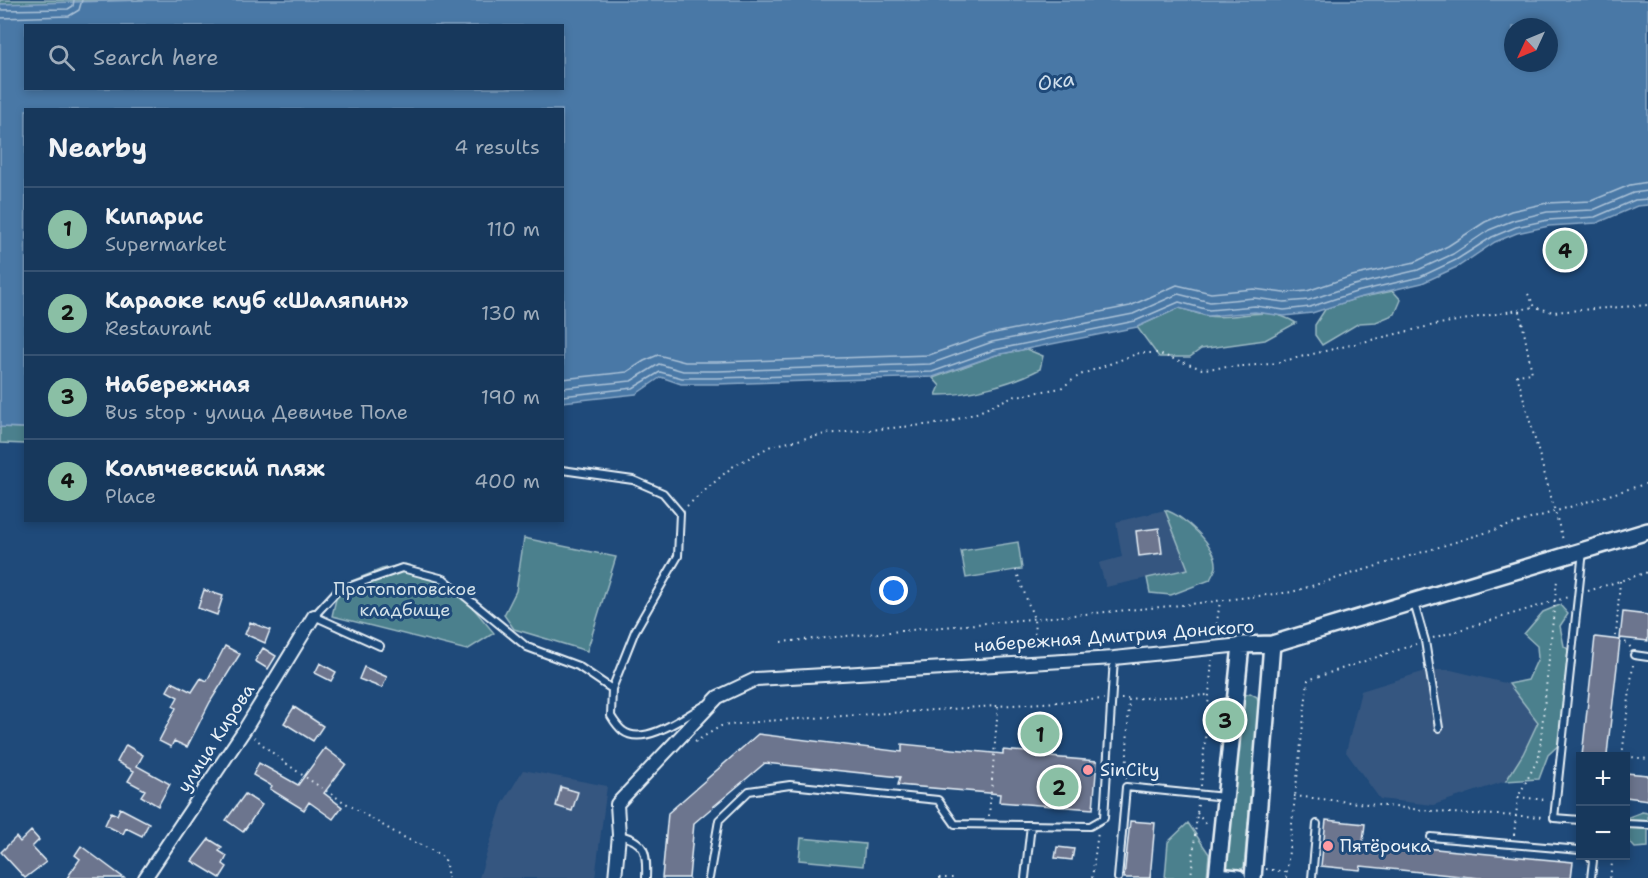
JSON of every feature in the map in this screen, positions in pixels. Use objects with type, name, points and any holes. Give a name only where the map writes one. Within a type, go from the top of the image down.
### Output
[{"type":"street","name":"набережная Дмитрия Донского","points":[[619,835],[617,804],[718,697],[756,679],[1114,658],[1272,644],[1648,531]]},
{"type":"street","name":"улица Кирова","points":[[145,878],[245,729],[315,616]]},
{"type":"street","points":[[1254,872],[1272,644]]},
{"type":"street","points":[[1238,878],[1217,877],[1241,645]]},
{"type":"street","points":[[615,878],[619,835]]},
{"type":"lane","points":[[564,470],[633,480],[663,493],[680,513],[678,556],[635,631],[612,689],[611,716],[624,732],[641,736],[682,719],[718,697]]},
{"type":"lane","points":[[1576,820],[1554,818],[1584,551]]},
{"type":"lane","points":[[380,646],[315,616],[337,591],[402,568],[444,579],[527,647],[578,666],[612,689]]},
{"type":"lane","points":[[1413,600],[1425,641],[1439,728]]},
{"type":"lane","points":[[1634,655],[1648,657]]},
{"type":"lane","points":[[709,878],[719,820],[749,791],[790,785],[938,800],[955,824],[1090,826],[1104,818],[1114,658]]},
{"type":"lane","points":[[1118,878],[1126,787],[1226,797]]},
{"type":"lane","points":[[1312,878],[1317,824]]},
{"type":"lane","points":[[1630,824],[1648,825]]},
{"type":"lane","points":[[1025,878],[1031,825]]},
{"type":"lane","points":[[619,835],[633,838],[640,843],[645,852],[646,878]]},
{"type":"lane","points":[[1431,837],[1576,850]]},
{"type":"lane","points":[[1591,878],[1592,860]]},
{"type":"path","points":[[1528,294],[1535,308]]},
{"type":"path","points":[[680,513],[732,467],[771,446],[825,434],[946,423],[979,412],[1011,397],[1061,388],[1080,375],[1139,353],[1157,353],[1202,369],[1271,364],[1494,313],[1535,308],[1552,312],[1648,305]]},
{"type":"path","points":[[1520,311],[1532,373],[1516,375],[1563,540]]},
{"type":"path","points":[[781,642],[1220,601],[1292,592],[1648,483]]},
{"type":"path","points":[[1016,570],[1034,619],[1036,662]]},
{"type":"path","points":[[1286,878],[1308,680],[1648,572]]},
{"type":"path","points":[[1512,844],[1518,797],[1539,757],[1557,580]]},
{"type":"path","points":[[1620,581],[1616,636],[1628,644],[1634,655],[1622,756],[1648,759]]},
{"type":"path","points":[[1191,878],[1220,601]]},
{"type":"path","points":[[693,742],[721,726],[998,706],[1209,695]]},
{"type":"path","points":[[1126,787],[1128,698]]},
{"type":"path","points":[[989,825],[998,706]]},
{"type":"path","points":[[245,729],[273,754],[363,814],[407,839],[433,849],[445,859],[448,878]]},
{"type":"path","points":[[1294,796],[1450,813],[1554,818]]},
{"type":"path","points":[[1518,797],[1556,801]]},
{"type":"path","points":[[1197,813],[1220,843]]},
{"type":"path","points":[[1092,878],[1097,840]]},
{"type":"path","points":[[1610,878],[1612,860]]},
{"type":"path","points":[[1254,872],[1286,872]]},
{"type":"path","points":[[939,878],[954,878]]},
{"type":"shaded area","points":[[1165,510],[1188,569],[1106,587],[1099,563],[1122,557],[1116,522]]},
{"type":"shaded area","points":[[1429,670],[1451,670],[1509,684],[1538,722],[1523,754],[1506,781],[1433,805],[1380,799],[1346,752],[1361,691]]},
{"type":"shaded area","points":[[523,770],[607,786],[595,878],[479,878],[502,805]]},
{"type":"green space","points":[[0,0],[146,0],[14,5],[0,4]]},
{"type":"green space","points":[[1393,291],[1401,300],[1395,314],[1376,322],[1359,323],[1322,345],[1315,335],[1315,325],[1326,308],[1358,298]]},
{"type":"green space","points":[[1179,308],[1219,317],[1273,314],[1296,323],[1265,340],[1201,349],[1190,357],[1159,357],[1137,327]]},
{"type":"green space","points":[[1026,349],[1043,356],[1040,369],[990,388],[936,395],[940,386],[933,378],[996,355]]},
{"type":"green space","points":[[0,427],[24,428],[24,444],[0,443]]},
{"type":"green space","points":[[1165,510],[1181,518],[1198,532],[1211,550],[1216,567],[1210,580],[1171,595],[1150,593],[1147,578],[1188,569]]},
{"type":"green space","points":[[524,538],[616,557],[587,651],[514,629],[504,615],[516,591]]},
{"type":"green space","points":[[1018,542],[1022,569],[966,578],[961,551]]},
{"type":"green space","name":"Протопоповское кладбище","points":[[405,564],[449,579],[494,633],[467,650],[332,616],[339,586],[382,569]]},
{"type":"green space","points":[[1560,605],[1568,614],[1560,626],[1564,646],[1571,652],[1563,741],[1548,755],[1539,779],[1506,781],[1523,754],[1538,722],[1509,684],[1528,680],[1538,658],[1537,646],[1524,634],[1543,612]]},
{"type":"green space","points":[[1250,693],[1257,697],[1259,704],[1244,867],[1239,872],[1226,870],[1223,866],[1243,696]]},
{"type":"green space","points":[[1642,812],[1648,813],[1648,847],[1635,848],[1630,842],[1630,816]]},
{"type":"green space","points":[[1188,823],[1209,854],[1207,878],[1165,878],[1168,842]]},
{"type":"green space","points":[[801,838],[865,844],[863,866],[799,860]]},
{"type":"water","name":"Ока","points":[[146,0],[1648,0],[1648,205],[1637,206],[1597,223],[1549,226],[1517,233],[1495,242],[1459,266],[1422,283],[1358,298],[1312,313],[1284,316],[1255,312],[1208,316],[1179,308],[1137,327],[996,355],[933,377],[681,384],[661,377],[636,394],[564,402],[564,108],[24,108],[24,428],[0,427],[0,4]]},
{"type":"building","points":[[1159,528],[1162,553],[1139,556],[1136,531]]},
{"type":"building","points":[[204,590],[223,596],[217,615],[198,608]]},
{"type":"building","points":[[1623,612],[1648,615],[1648,641],[1620,638]]},
{"type":"building","points":[[250,622],[270,630],[265,643],[245,634]]},
{"type":"building","points":[[1595,637],[1620,640],[1607,752],[1582,752]]},
{"type":"building","points":[[225,646],[240,654],[210,702],[187,747],[174,741],[171,747],[159,741],[176,708],[173,706],[178,697],[167,691],[172,682],[192,692],[201,678],[207,681]]},
{"type":"building","points":[[263,648],[276,656],[268,669],[255,661]]},
{"type":"building","points":[[320,663],[336,672],[331,681],[315,673]]},
{"type":"building","points":[[364,667],[387,677],[382,688],[359,679]]},
{"type":"building","points":[[294,707],[323,726],[313,741],[284,723]]},
{"type":"building","points":[[1040,730],[1052,731],[1050,757],[1097,761],[1093,809],[999,802],[1000,794],[898,785],[900,777],[765,763],[694,823],[689,878],[662,878],[668,813],[758,734],[902,752],[902,744],[1003,754],[1003,750],[1038,753]]},
{"type":"building","points":[[126,745],[143,755],[137,766],[170,784],[158,806],[141,796],[145,790],[128,781],[134,771],[117,762]]},
{"type":"building","points":[[325,748],[346,764],[324,793],[342,807],[333,819],[309,802],[304,810],[270,789],[272,786],[253,775],[259,763],[298,785]]},
{"type":"building","points":[[1630,773],[1648,775],[1648,800],[1630,798]]},
{"type":"building","points":[[561,787],[578,792],[572,811],[556,806]]},
{"type":"building","points":[[245,794],[262,805],[243,832],[226,820]]},
{"type":"building","points":[[120,808],[149,823],[142,836],[126,828],[123,834],[105,825],[111,812],[117,815]]},
{"type":"building","points":[[1326,820],[1365,824],[1363,842],[1573,862],[1571,878],[1480,878],[1361,866],[1360,870],[1321,866]]},
{"type":"building","points":[[1130,821],[1155,823],[1150,878],[1124,878]]},
{"type":"building","points":[[31,831],[39,840],[32,847],[46,862],[25,878],[1,852],[16,837],[20,842]]},
{"type":"building","points":[[209,839],[222,847],[219,851],[227,856],[223,864],[227,867],[220,878],[192,861]]},
{"type":"building","points":[[81,846],[124,878],[67,878],[80,859],[75,855]]},
{"type":"building","points":[[1057,847],[1074,849],[1072,860],[1055,858]]},
{"type":"place","name":"Колычевский пляж","points":[[1565,250]]},
{"type":"place","name":"Набережная","points":[[1225,720]]},
{"type":"place","name":"Кипарис","points":[[1040,734]]},
{"type":"place","name":"SinCity","points":[[1088,770]]},
{"type":"place","name":"Караоке клуб «Шаляпин»","points":[[1059,787]]},
{"type":"place","name":"Пятёрочка","points":[[1328,846]]}]
